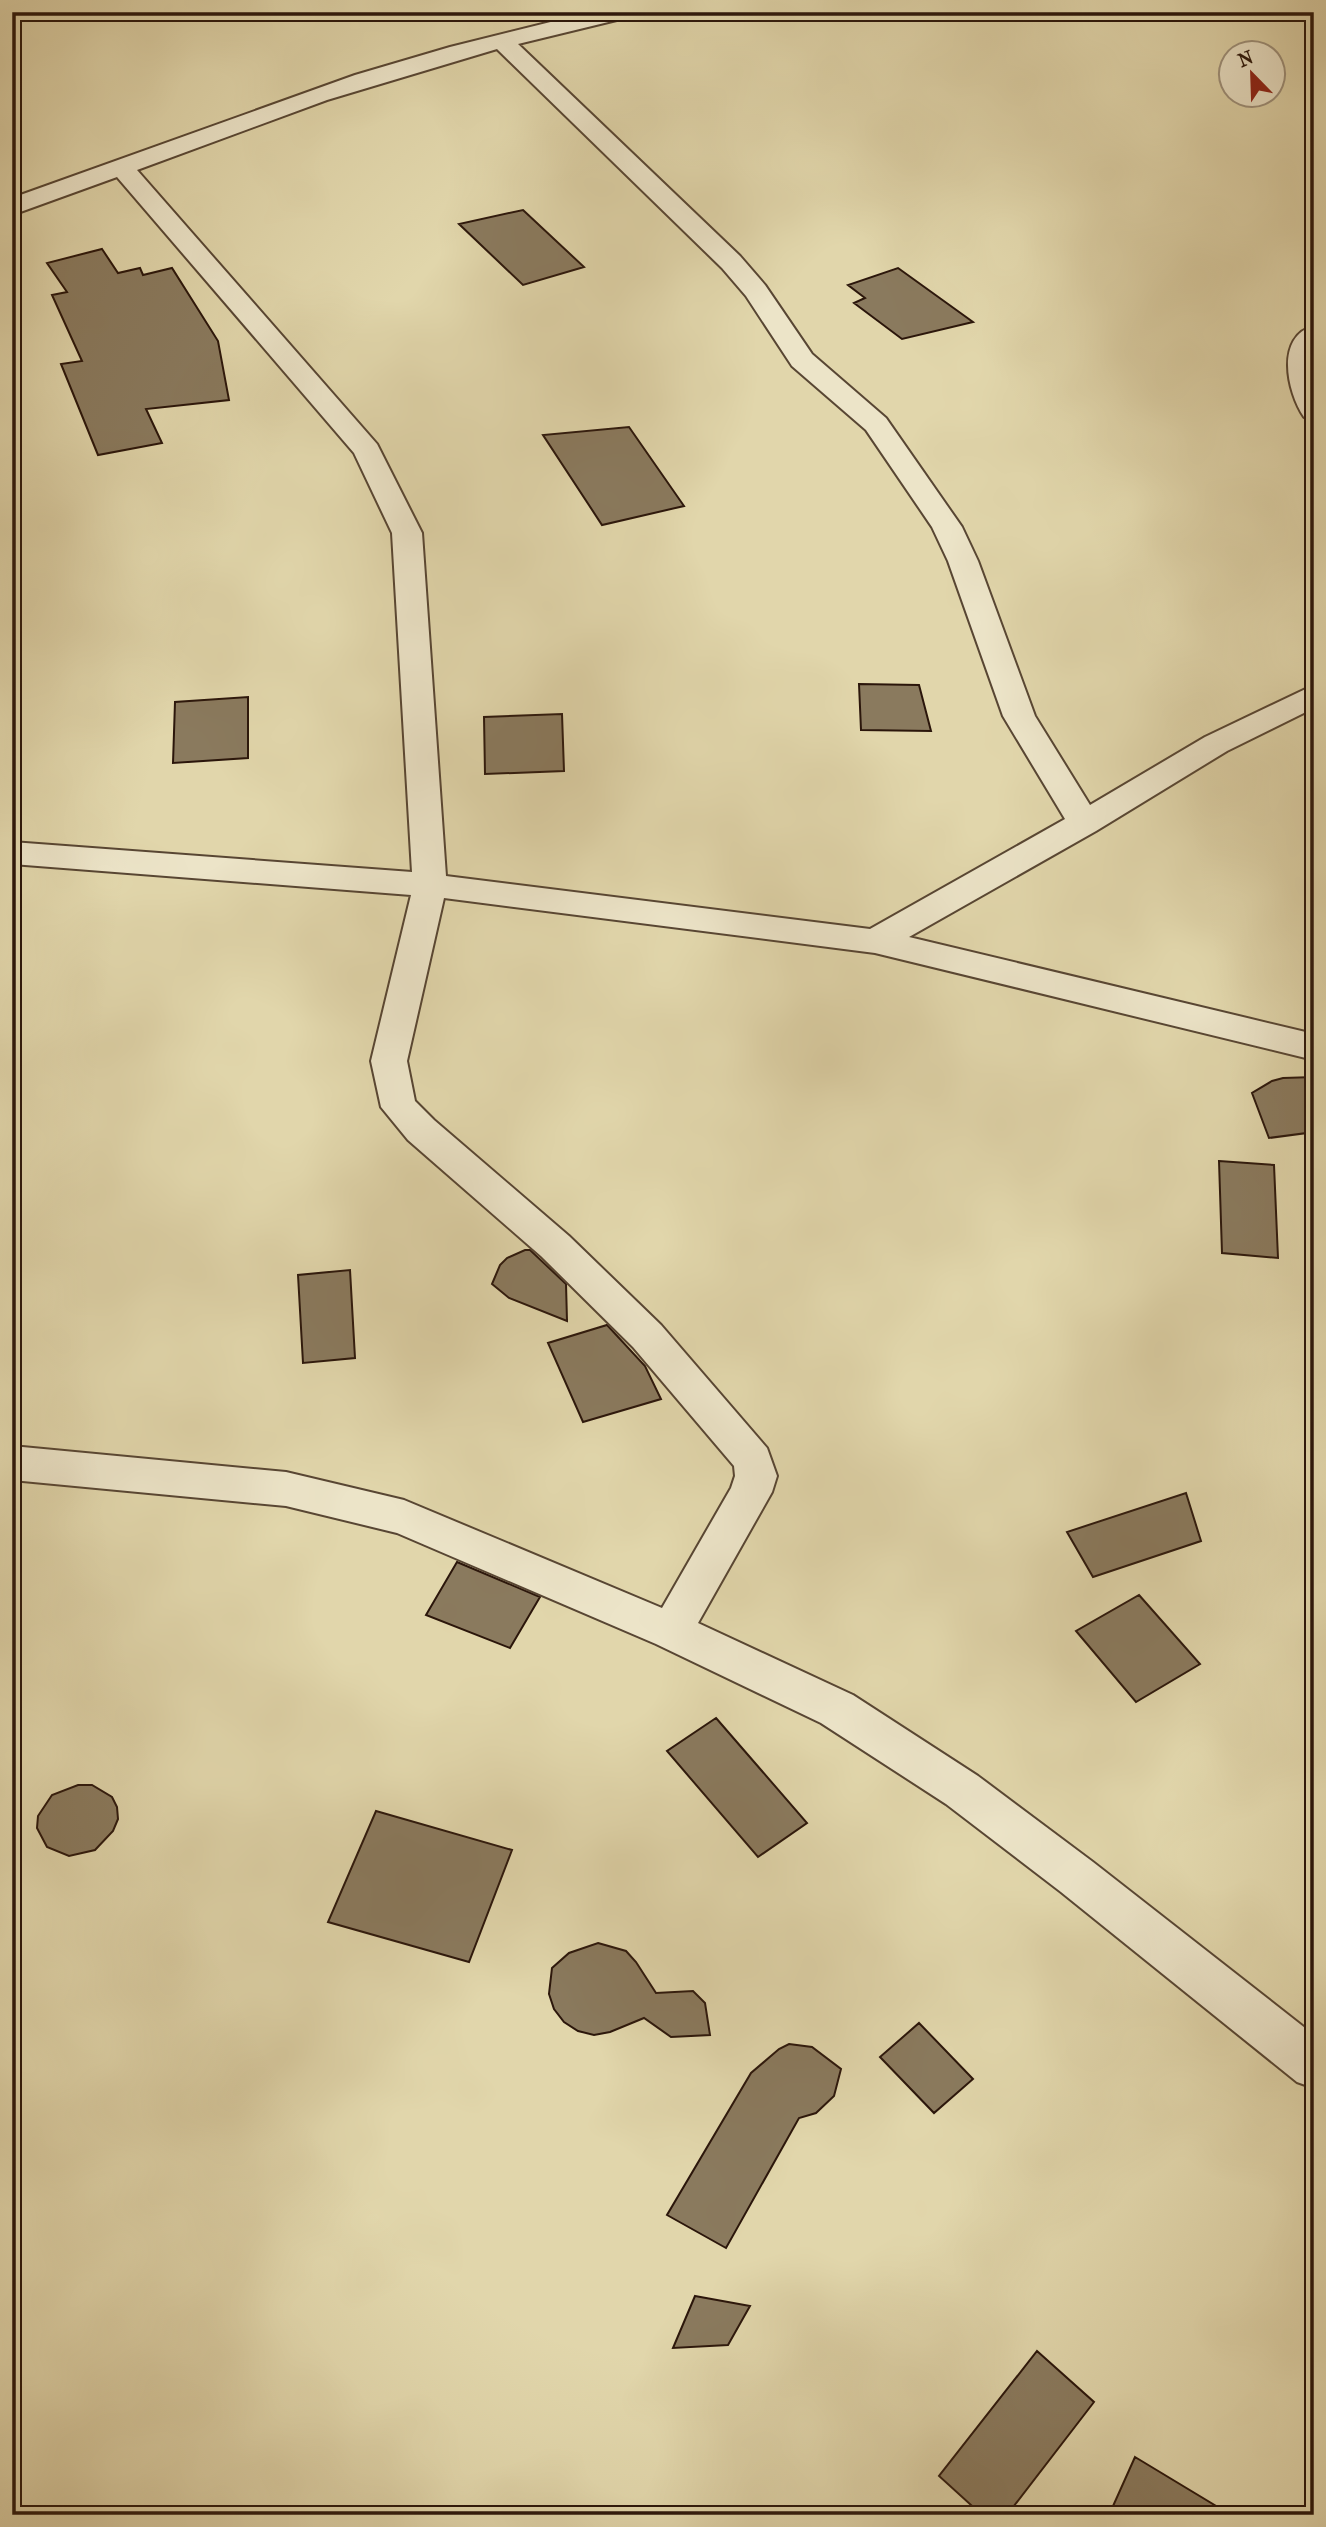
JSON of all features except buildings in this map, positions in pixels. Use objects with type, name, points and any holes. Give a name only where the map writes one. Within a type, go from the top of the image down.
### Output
[{"type":"street","points":[[12,207],[122,168],[236,122],[340,87],[502,41],[621,12]]},
{"type":"street","points":[[502,41],[731,262],[756,291],[802,360],[876,424],[896,450],[947,527],[963,561],[1019,716],[1084,823]]},
{"type":"street","points":[[122,168],[367,450],[407,533],[430,885],[389,1061],[393,1089],[400,1107],[421,1130],[555,1246],[647,1336],[754,1460],[756,1476],[751,1492],[671,1632]]},
{"type":"street","points":[[1314,334],[1303,346],[1303,384],[1314,411]]},
{"type":"street","points":[[875,941],[1084,823],[1216,744],[1314,695]]},
{"type":"street","points":[[12,853],[430,885],[875,941],[1314,1047]]},
{"type":"street","points":[[12,1463],[286,1489],[404,1517],[671,1632],[837,1709],[962,1790],[1314,2065]]}]
